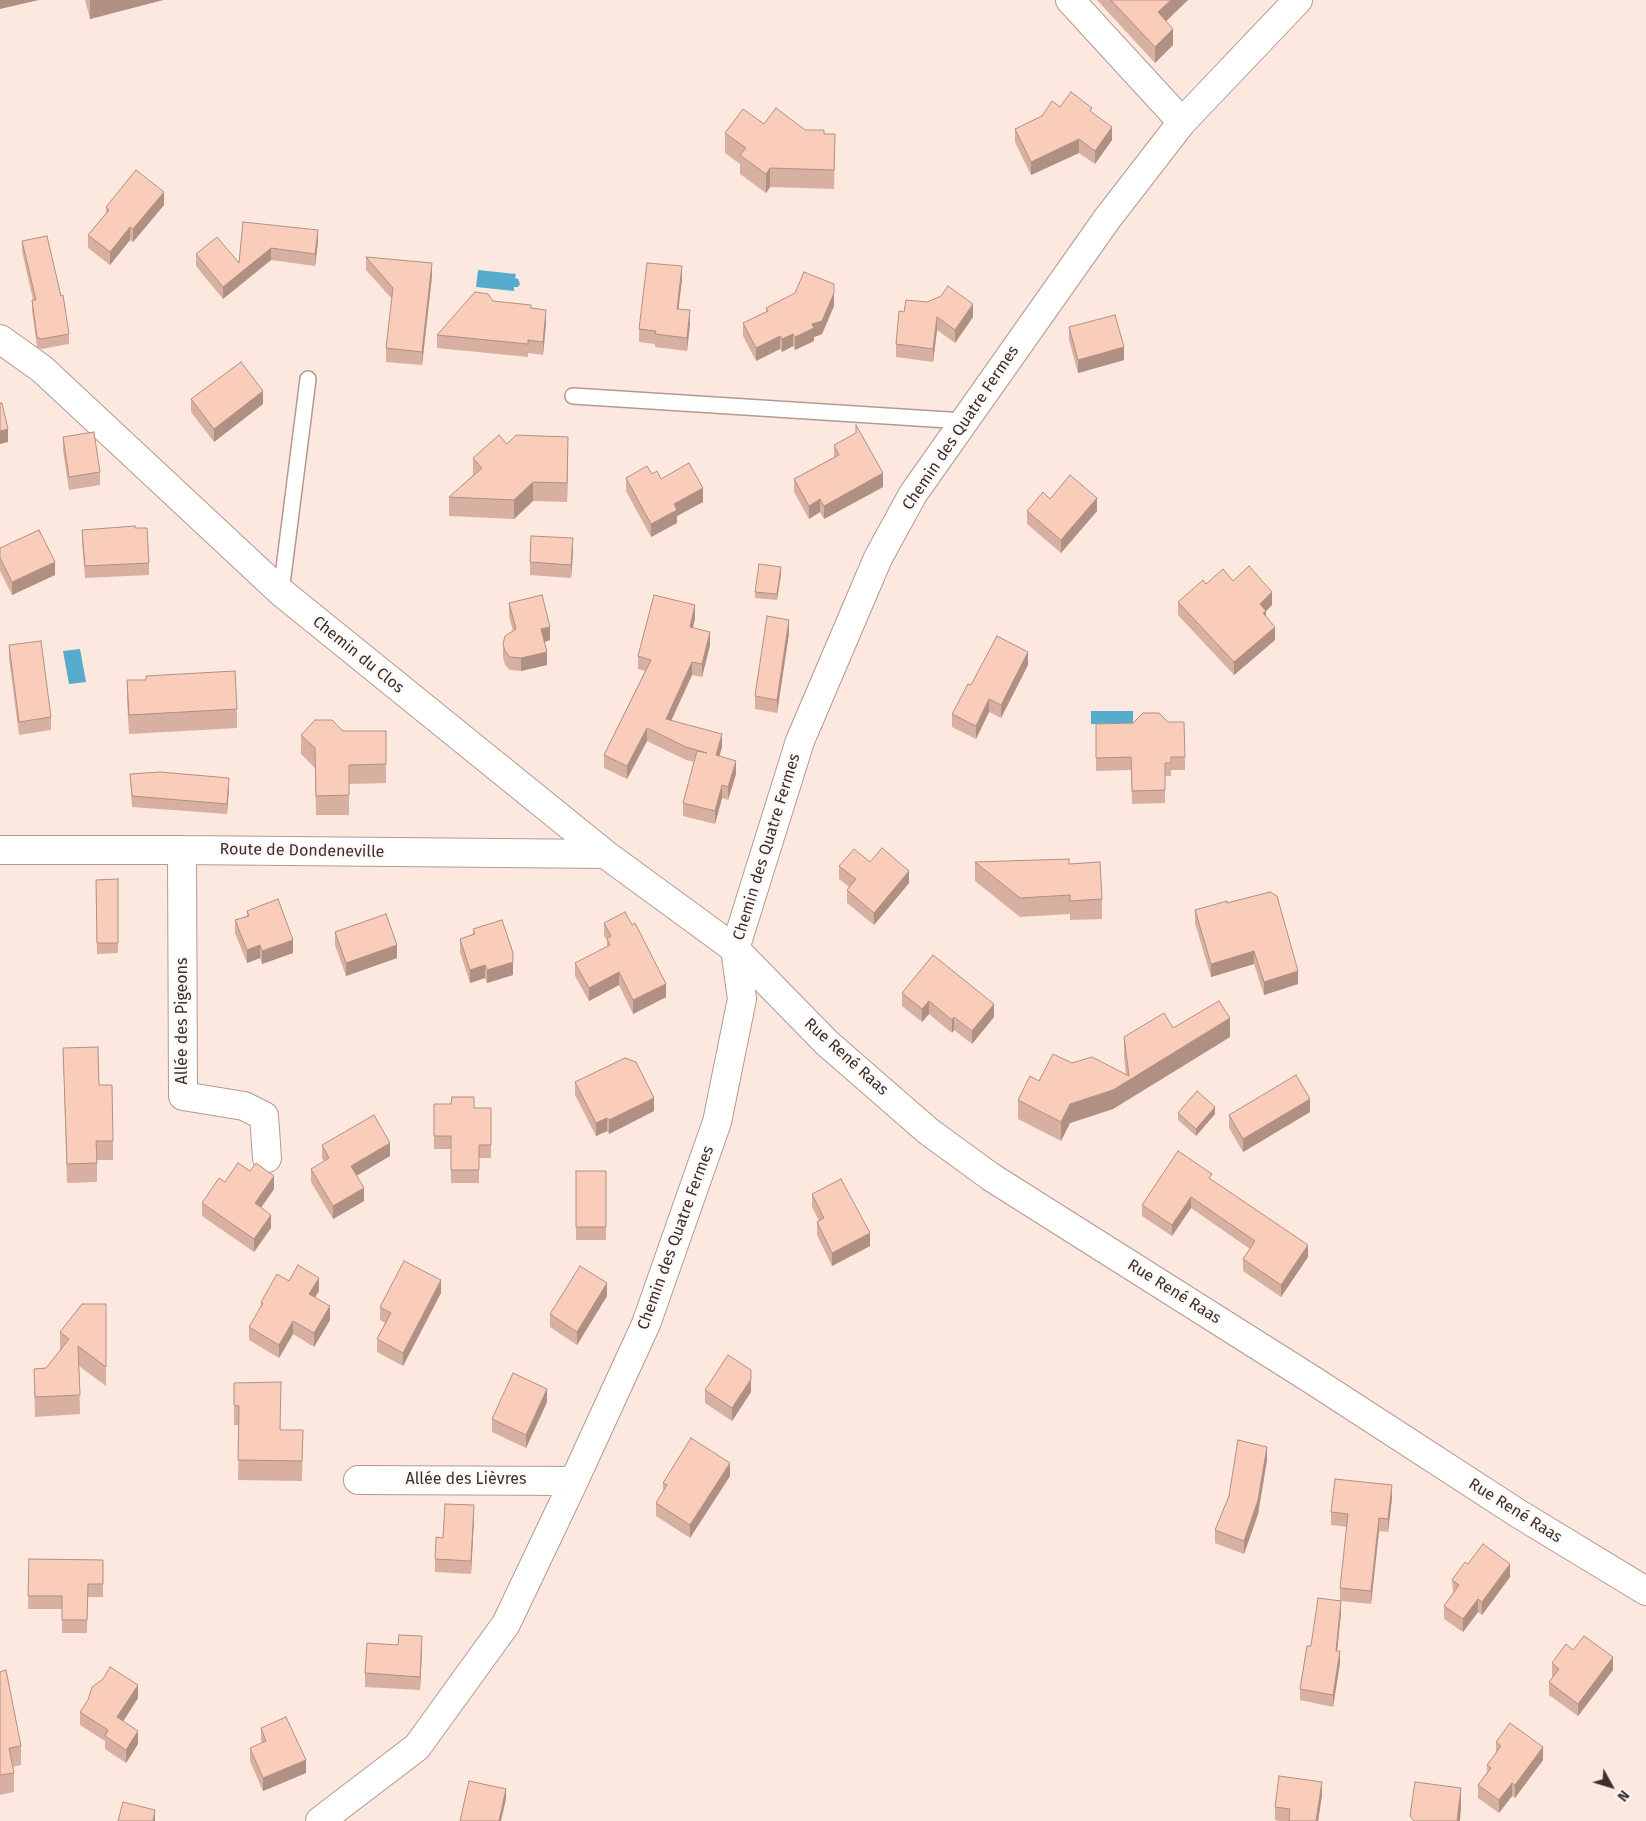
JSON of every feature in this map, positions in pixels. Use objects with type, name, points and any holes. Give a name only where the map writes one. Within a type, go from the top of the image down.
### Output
[{"type":"street","points":[[1070,0],[1182,122]]},
{"type":"street","name":"Chemin des Quatre Fermes","points":[[320,1821],[417,1747],[506,1624],[646,1324],[717,1122],[742,998],[735,949],[800,741],[878,558],[913,494],[1107,218],[1182,122],[1298,0]]},
{"type":"street","name":"Chemin du Clos","points":[[0,339],[42,369],[281,592],[605,854],[735,949]]},
{"type":"street","name":"Route de Dondeneville","points":[[0,850],[605,854]]},
{"type":"street","name":"Allée des Pigeons","points":[[182,850],[183,1096],[244,1106],[264,1116],[267,1158]]},
{"type":"street","name":"Rue René Raas","points":[[735,949],[827,1043],[928,1130],[992,1177],[1314,1381],[1519,1514],[1646,1592]]},
{"type":"street","name":"Allée des Lièvres","points":[[358,1480],[574,1481]]},
{"type":"lane","points":[[281,592],[308,379]]},
{"type":"lane","points":[[573,396],[964,421]]},
{"type":"water","points":[[478,270],[516,274],[515,278],[518,279],[520,284],[518,287],[514,287],[514,291],[476,287]]},
{"type":"water","points":[[80,649],[86,682],[69,684],[63,651]]},
{"type":"water","points":[[1091,711],[1133,711],[1133,723],[1091,724]]},
{"type":"building","points":[[1111,0],[1171,0],[1158,12],[1173,29],[1155,47]]},
{"type":"building","points":[[1071,92],[1092,108],[1090,111],[1112,127],[1095,151],[1079,139],[1031,162],[1015,129],[1042,116],[1052,101],[1060,107]]},
{"type":"building","points":[[776,108],[805,130],[824,130],[824,134],[835,134],[834,170],[770,168],[766,174],[740,155],[746,148],[725,133],[743,109],[764,124]]},
{"type":"building","points":[[136,170],[164,192],[133,229],[130,227],[110,252],[88,235],[109,210],[106,207]]},
{"type":"building","points":[[243,222],[318,230],[315,254],[271,248],[223,287],[196,254],[217,237],[239,263]]},
{"type":"building","points":[[47,236],[61,296],[63,295],[69,334],[41,339],[37,337],[32,300],[36,300],[22,241]]},
{"type":"building","points":[[366,257],[432,263],[422,352],[386,348],[393,288]]},
{"type":"building","points":[[647,263],[682,266],[677,309],[690,310],[687,338],[655,334],[656,331],[639,329]]},
{"type":"building","points":[[804,272],[834,284],[834,293],[822,321],[812,324],[814,328],[795,337],[793,334],[782,339],[780,336],[756,348],[743,323],[768,311],[766,308],[795,293]]},
{"type":"building","points":[[948,286],[973,304],[955,330],[937,317],[933,349],[896,344],[899,311],[904,312],[906,300],[927,302],[941,296]]},
{"type":"building","points":[[475,292],[488,294],[493,301],[531,305],[531,308],[546,310],[543,342],[528,340],[528,344],[437,335]]},
{"type":"building","points":[[1115,315],[1124,347],[1078,360],[1069,327]]},
{"type":"building","points":[[241,362],[263,391],[214,429],[191,399]]},
{"type":"building","points":[[0,403],[2,403],[8,429],[0,431]]},
{"type":"building","points":[[856,425],[883,473],[824,506],[820,499],[809,506],[794,479],[839,455],[834,445],[856,433]]},
{"type":"building","points":[[94,432],[100,472],[69,477],[63,437]]},
{"type":"building","points":[[499,435],[507,444],[516,435],[568,437],[567,483],[533,482],[514,500],[449,497],[482,468],[473,458]]},
{"type":"building","points":[[689,463],[703,488],[674,504],[677,510],[651,524],[626,478],[647,466],[652,474],[657,471],[661,479]]},
{"type":"building","points":[[1070,475],[1097,498],[1061,540],[1027,511],[1043,492],[1050,499]]},
{"type":"building","points":[[135,526],[135,528],[147,528],[149,563],[85,566],[82,530]]},
{"type":"building","points":[[39,530],[55,562],[12,582],[0,558],[0,548]]},
{"type":"building","points":[[531,536],[573,538],[571,565],[530,562]]},
{"type":"building","points":[[759,564],[781,567],[777,594],[755,592]]},
{"type":"building","points":[[1249,566],[1272,592],[1260,604],[1266,611],[1263,613],[1275,627],[1234,662],[1178,602],[1203,580],[1206,584],[1223,569],[1233,581]]},
{"type":"building","points":[[542,595],[550,627],[541,629],[547,652],[521,658],[510,657],[505,651],[503,644],[505,636],[516,629],[509,603]]},
{"type":"building","points":[[654,595],[695,605],[690,627],[710,632],[702,664],[692,662],[666,719],[722,734],[716,755],[736,761],[728,787],[722,785],[715,811],[683,803],[697,751],[707,753],[686,747],[647,728],[627,766],[604,755],[651,660],[638,656]]},
{"type":"building","points":[[767,616],[789,620],[777,700],[755,696]]},
{"type":"building","points":[[997,636],[1028,652],[1001,705],[989,699],[976,726],[952,714],[968,684],[971,685]]},
{"type":"building","points":[[41,641],[51,717],[19,722],[9,645]]},
{"type":"building","points":[[235,671],[237,709],[129,715],[127,680],[146,680],[146,676]]},
{"type":"building","points":[[1143,713],[1159,713],[1168,722],[1184,722],[1185,757],[1171,757],[1171,763],[1165,763],[1165,790],[1132,791],[1131,757],[1096,758],[1096,724],[1133,723]]},
{"type":"building","points":[[315,720],[332,720],[343,731],[386,731],[386,764],[349,765],[349,795],[316,796],[315,748],[301,735]]},
{"type":"building","points":[[160,772],[229,778],[227,804],[132,796],[130,774]]},
{"type":"building","points":[[882,848],[909,871],[874,913],[847,890],[856,879],[839,866],[854,849],[870,862]]},
{"type":"building","points":[[1069,859],[1069,864],[1100,862],[1102,899],[1070,901],[1070,895],[1020,898],[975,862]]},
{"type":"building","points":[[118,879],[118,943],[97,943],[96,880]]},
{"type":"building","points":[[1270,892],[1277,896],[1298,971],[1264,982],[1254,951],[1211,964],[1195,910]]},
{"type":"building","points":[[278,899],[293,940],[262,951],[260,945],[247,950],[235,920],[249,916],[247,911]]},
{"type":"building","points":[[625,912],[632,925],[635,923],[666,984],[633,1000],[619,972],[589,988],[575,963],[610,945],[607,939],[611,936],[604,923]]},
{"type":"building","points":[[386,914],[397,945],[346,963],[335,932]]},
{"type":"building","points":[[502,920],[513,953],[513,962],[487,970],[485,965],[470,970],[460,939],[475,934],[473,929]]},
{"type":"building","points":[[933,955],[994,1004],[972,1031],[954,1017],[952,1020],[929,1001],[922,1009],[902,993]]},
{"type":"building","points":[[1219,1001],[1230,1018],[1113,1090],[1070,1104],[1061,1122],[1018,1100],[1030,1076],[1039,1081],[1053,1054],[1072,1063],[1092,1057],[1129,1076],[1124,1037],[1164,1013],[1173,1028]]},
{"type":"building","points":[[98,1047],[99,1085],[112,1085],[113,1141],[96,1141],[97,1163],[67,1164],[63,1048]]},
{"type":"building","points":[[625,1058],[636,1062],[654,1098],[609,1120],[607,1118],[596,1123],[575,1082]]},
{"type":"building","points":[[1296,1075],[1310,1099],[1243,1139],[1229,1115]]},
{"type":"building","points":[[1197,1091],[1215,1107],[1196,1129],[1178,1113]]},
{"type":"building","points":[[452,1097],[474,1097],[474,1108],[491,1108],[491,1145],[479,1145],[479,1170],[451,1170],[451,1136],[434,1136],[434,1104],[451,1104]]},
{"type":"building","points":[[374,1115],[390,1143],[351,1166],[364,1188],[333,1206],[311,1169],[329,1158],[322,1145]]},
{"type":"building","points":[[1178,1151],[1212,1174],[1209,1178],[1308,1245],[1281,1285],[1243,1259],[1255,1241],[1191,1197],[1172,1225],[1142,1205]]},
{"type":"building","points":[[238,1163],[250,1171],[256,1163],[274,1176],[255,1203],[271,1215],[254,1239],[202,1203],[219,1178],[225,1182]]},
{"type":"building","points":[[576,1171],[606,1171],[606,1227],[576,1227]]},
{"type":"building","points":[[841,1179],[870,1233],[832,1253],[817,1222],[824,1218],[812,1194]]},
{"type":"building","points":[[404,1261],[441,1280],[403,1353],[377,1339],[391,1313],[380,1307]]},
{"type":"building","points":[[298,1265],[319,1278],[309,1294],[330,1306],[314,1333],[293,1321],[279,1345],[249,1327],[277,1274],[289,1281]]},
{"type":"building","points":[[580,1266],[607,1283],[577,1332],[550,1314]]},
{"type":"building","points":[[82,1304],[106,1304],[106,1367],[78,1346],[80,1395],[35,1397],[34,1369],[46,1368],[69,1339],[60,1332]]},
{"type":"building","points":[[728,1355],[751,1370],[751,1379],[732,1408],[705,1390]]},
{"type":"building","points":[[513,1373],[547,1389],[526,1435],[492,1419]]},
{"type":"building","points":[[281,1382],[280,1430],[303,1430],[302,1461],[238,1460],[239,1406],[234,1405],[234,1383]]},
{"type":"building","points":[[691,1438],[730,1463],[690,1525],[656,1503],[667,1485],[663,1483]]},
{"type":"building","points":[[1238,1440],[1267,1447],[1258,1500],[1244,1541],[1215,1530],[1229,1496]]},
{"type":"building","points":[[1335,1479],[1392,1485],[1388,1519],[1379,1518],[1371,1591],[1340,1588],[1348,1514],[1331,1512]]},
{"type":"building","points":[[445,1504],[474,1505],[471,1561],[435,1559],[436,1537],[443,1538]]},
{"type":"building","points":[[1483,1544],[1510,1564],[1482,1602],[1478,1599],[1463,1619],[1444,1606],[1459,1585],[1452,1580],[1465,1562],[1468,1564]]},
{"type":"building","points":[[29,1559],[103,1560],[103,1584],[88,1584],[87,1620],[62,1620],[62,1596],[28,1596]]},
{"type":"building","points":[[1318,1598],[1341,1601],[1336,1651],[1340,1651],[1333,1695],[1300,1689],[1307,1646],[1311,1646]]},
{"type":"building","points":[[399,1635],[422,1636],[420,1677],[365,1673],[367,1643],[398,1645]]},
{"type":"building","points":[[1584,1636],[1613,1657],[1578,1704],[1549,1682],[1559,1669],[1552,1663],[1566,1644],[1573,1650]]},
{"type":"building","points":[[110,1667],[138,1685],[117,1717],[138,1731],[126,1750],[105,1736],[108,1730],[80,1712],[88,1700],[92,1687],[103,1679]]},
{"type":"building","points":[[6,1670],[21,1746],[9,1748],[14,1773],[0,1775],[0,1672]]},
{"type":"building","points":[[286,1717],[306,1760],[263,1778],[250,1748],[266,1741],[261,1728]]},
{"type":"building","points":[[1510,1723],[1543,1747],[1515,1785],[1512,1783],[1499,1800],[1478,1785],[1491,1768],[1487,1765],[1501,1746],[1496,1742]]},
{"type":"building","points":[[1279,1776],[1322,1782],[1316,1821],[1289,1821],[1290,1809],[1275,1807]]},
{"type":"building","points":[[469,1781],[506,1789],[499,1821],[460,1821]]},
{"type":"building","points":[[1415,1782],[1461,1788],[1457,1821],[1414,1821],[1410,1816]]},
{"type":"building","points":[[123,1802],[155,1810],[153,1821],[118,1821]]}]
